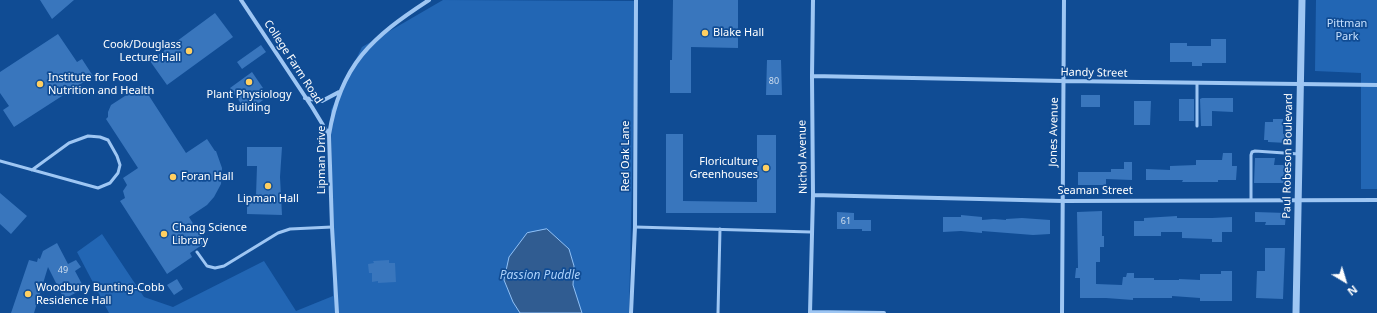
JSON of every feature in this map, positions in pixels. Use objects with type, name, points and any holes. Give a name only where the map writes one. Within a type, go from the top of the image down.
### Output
[{"type":"street","name":"College Farm Road","points":[[241,0],[329,135]]},
{"type":"street","name":"Lipman Drive","points":[[337,313],[329,135],[331,120],[339,92],[358,58],[371,44],[413,10],[429,0]]},
{"type":"street","name":"Red Oak Lane","points":[[631,313],[634,227],[636,0]]},
{"type":"street","name":"Nichol Avenue","points":[[810,313],[813,194],[813,0]]},
{"type":"street","name":"Jones Avenue","points":[[1062,313],[1064,0]]},
{"type":"street","name":"Paul Robeson Boulevard","points":[[1296,313],[1302,0]]},
{"type":"street","name":"Handy Street","points":[[812,76],[1377,85]]},
{"type":"street","points":[[305,98],[322,101],[339,92]]},
{"type":"street","name":"Seaman Street","points":[[813,194],[1062,200],[1377,200]]},
{"type":"street","points":[[810,313],[884,313]]},
{"type":"lane","points":[[1197,83],[1197,126]]},
{"type":"lane","points":[[0,161],[32,170],[98,188],[110,183],[118,173],[120,165],[108,140],[100,136],[88,136],[70,143],[32,170]]},
{"type":"lane","points":[[1251,199],[1252,152],[1299,154]]},
{"type":"lane","points":[[197,252],[207,266],[215,268],[224,266],[278,233],[290,229],[332,227]]},
{"type":"lane","points":[[634,227],[812,232]]},
{"type":"lane","points":[[718,313],[720,229]]},
{"type":"green space","points":[[443,0],[636,1],[629,313],[109,313],[77,252],[102,234],[144,297],[173,307],[264,261],[296,311],[333,296],[331,110],[362,47]]},
{"type":"green space","name":"Pittman Park","points":[[1316,0],[1377,0],[1377,189],[1361,189],[1361,73],[1315,71]]},
{"type":"water","name":"Passion Puddle","points":[[547,229],[569,249],[574,266],[573,285],[582,313],[520,313],[513,302],[504,280],[509,257],[527,233]]},
{"type":"building","points":[[40,0],[74,0],[52,19]]},
{"type":"building","name":"Blake Hall","points":[[673,0],[738,0],[738,48],[691,47],[691,93],[670,93]]},
{"type":"building","name":"Cook/Douglass Lecture Hall","points":[[215,13],[233,37],[167,85],[150,61]]},
{"type":"building","name":"Institute for Food Nutrition and Health","points":[[58,34],[77,62],[82,59],[93,76],[14,127],[3,110],[9,106],[0,93],[0,72]]},
{"type":"building","points":[[1211,39],[1226,39],[1226,63],[1202,63],[1202,66],[1192,66],[1192,62],[1170,62],[1170,43],[1187,43],[1187,46],[1211,46]]},
{"type":"building","points":[[261,45],[266,52],[242,69],[237,62]]},
{"type":"building","points":[[767,60],[781,60],[782,95],[766,95]]},
{"type":"building","name":"Plant Physiology Building","points":[[252,72],[263,88],[257,92],[263,100],[247,112],[230,88]]},
{"type":"building","name":"Foran Hall","points":[[142,85],[186,153],[207,139],[216,151],[222,168],[221,184],[214,197],[207,205],[189,217],[205,243],[190,253],[192,257],[167,274],[120,201],[125,198],[123,191],[127,185],[123,178],[138,168],[106,119],[108,117],[108,112],[111,105]]},
{"type":"building","points":[[1081,95],[1100,95],[1100,107],[1081,107]]},
{"type":"building","points":[[1233,98],[1233,112],[1212,111],[1212,126],[1201,126],[1200,99]]},
{"type":"building","points":[[1179,99],[1194,99],[1194,121],[1179,121]]},
{"type":"building","points":[[1134,101],[1151,101],[1150,125],[1134,125]]},
{"type":"building","points":[[1273,119],[1283,119],[1283,134],[1288,134],[1287,143],[1268,142],[1268,140],[1264,140],[1265,122],[1273,122]]},
{"type":"building","name":"Floriculture Greenhouses","points":[[666,134],[683,134],[683,201],[757,202],[757,135],[776,135],[776,213],[666,213]]},
{"type":"building","name":"Lipman Hall","points":[[247,147],[282,147],[280,177],[282,215],[247,214],[247,196],[256,196],[257,166],[247,166]]},
{"type":"building","points":[[1223,153],[1232,153],[1232,166],[1237,166],[1236,180],[1218,180],[1218,182],[1182,182],[1183,180],[1146,180],[1146,169],[1170,170],[1170,166],[1196,165],[1196,160],[1222,160]]},
{"type":"building","points":[[1255,158],[1275,158],[1274,165],[1285,165],[1285,183],[1254,183]]},
{"type":"building","points":[[1124,162],[1132,162],[1132,180],[1106,179],[1106,185],[1078,185],[1078,172],[1111,172],[1111,169],[1124,169]]},
{"type":"building","points":[[0,193],[27,216],[11,234],[0,224]]},
{"type":"building","points":[[1102,211],[1102,236],[1104,236],[1104,247],[1100,247],[1100,262],[1096,262],[1096,284],[1122,285],[1123,277],[1126,277],[1127,273],[1134,273],[1134,278],[1154,278],[1154,280],[1200,280],[1200,274],[1221,274],[1221,271],[1232,271],[1232,301],[1200,301],[1200,298],[1172,296],[1172,298],[1133,298],[1133,300],[1080,298],[1080,278],[1075,278],[1076,268],[1078,268],[1077,212]]},
{"type":"building","points":[[837,212],[854,213],[854,220],[871,220],[871,231],[862,231],[862,229],[837,229]]},
{"type":"building","points":[[1255,212],[1286,213],[1285,225],[1265,225],[1266,222],[1255,222]]},
{"type":"building","points":[[961,215],[982,217],[982,220],[1022,218],[1050,220],[1050,234],[1033,235],[982,231],[982,233],[961,231],[943,232],[943,217],[961,217]]},
{"type":"building","points":[[1177,216],[1177,218],[1232,217],[1232,232],[1222,232],[1222,242],[1212,242],[1212,239],[1182,238],[1182,232],[1161,232],[1161,236],[1134,236],[1134,221],[1144,221],[1144,218]]},
{"type":"building","points":[[57,243],[68,264],[76,260],[81,267],[75,271],[83,286],[79,288],[81,290],[64,299],[48,267],[34,313],[11,313],[29,260],[37,262],[43,251]]},
{"type":"building","points":[[1265,248],[1285,248],[1283,299],[1256,298],[1257,271],[1265,271]]},
{"type":"building","points":[[389,260],[389,263],[395,263],[396,282],[372,282],[372,273],[369,273],[368,264],[374,263],[373,261]]},
{"type":"building","points":[[177,279],[183,289],[174,295],[167,285]]},
{"type":"place","name":"Blake Hall","points":[[705,33]]},
{"type":"place","name":"Cook/Douglass Lecture Hall","points":[[189,51]]},
{"type":"place","name":"Plant Physiology Building","points":[[249,82]]},
{"type":"place","name":"Institute for Food Nutrition and Health","points":[[40,84]]},
{"type":"place","name":"Floriculture Greenhouses","points":[[766,168]]},
{"type":"place","name":"Foran Hall","points":[[173,177]]},
{"type":"place","name":"Lipman Hall","points":[[268,186]]},
{"type":"place","name":"Chang Science Library","points":[[164,234]]},
{"type":"place","name":"Woodbury Bunting-Cobb Residence Hall","points":[[28,294]]}]
